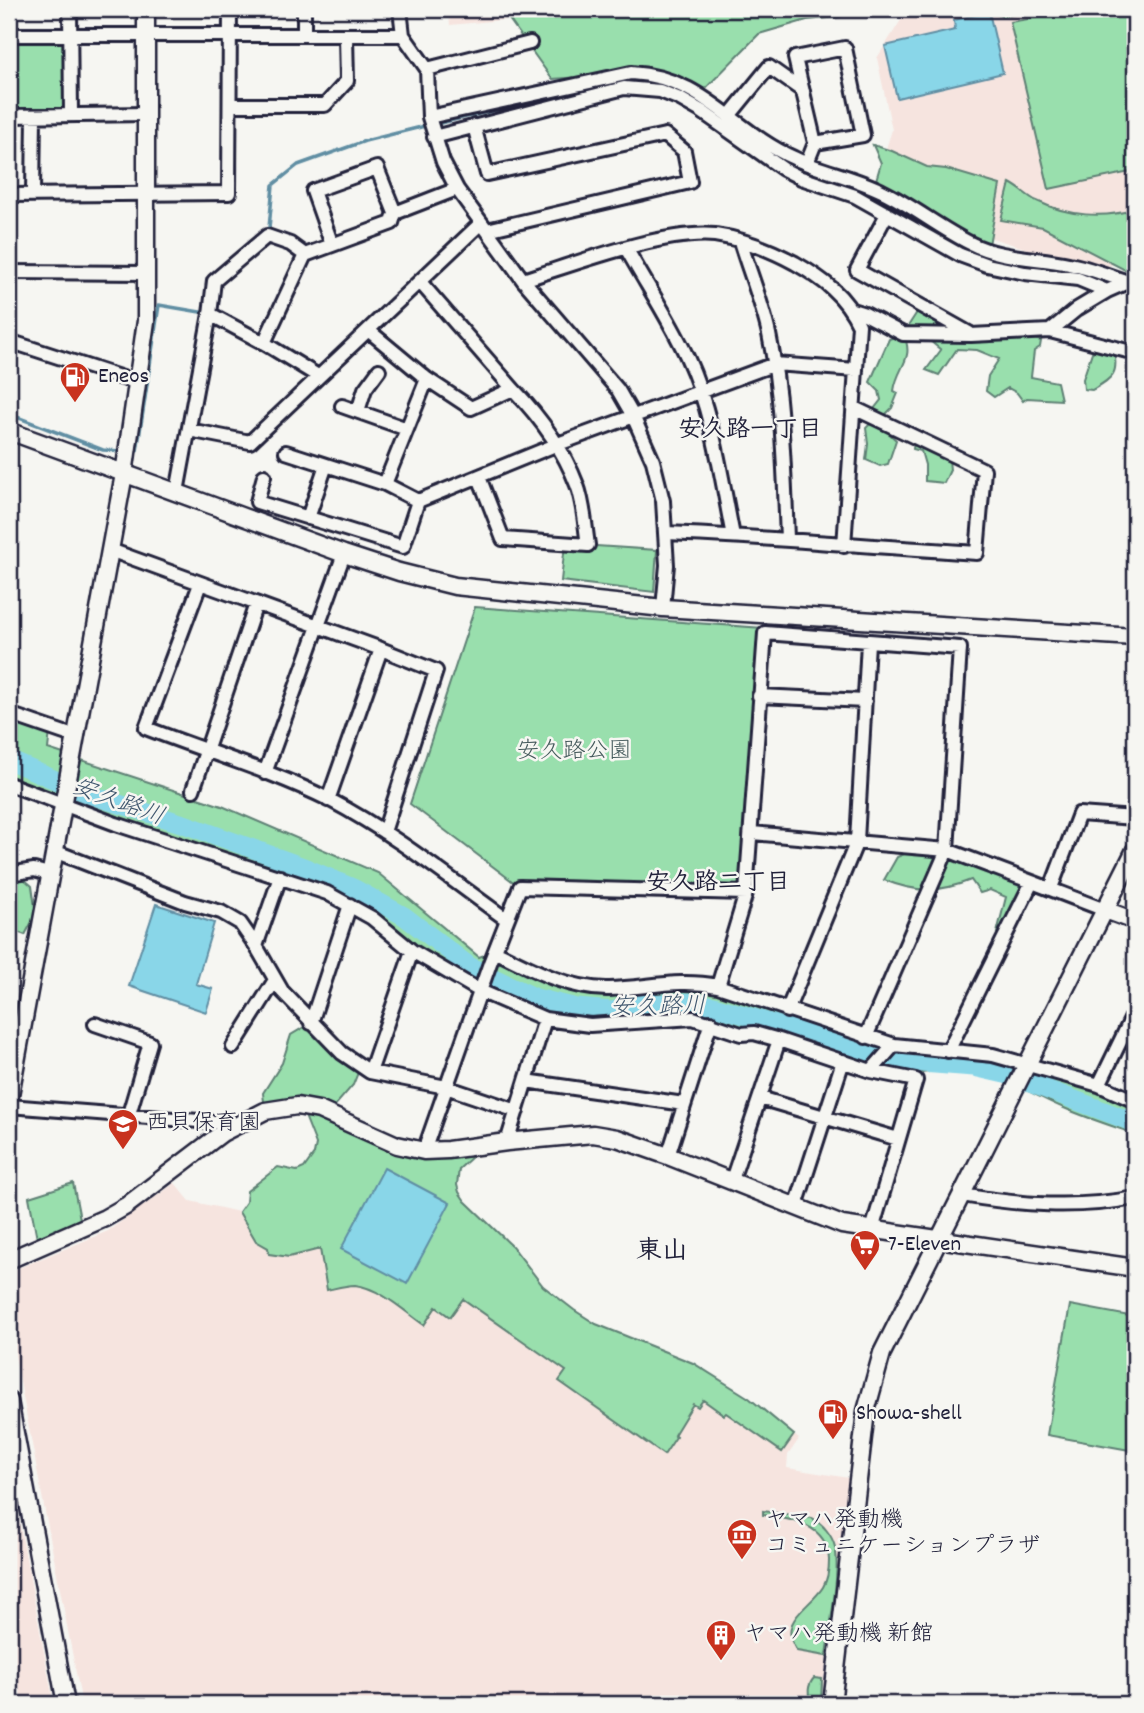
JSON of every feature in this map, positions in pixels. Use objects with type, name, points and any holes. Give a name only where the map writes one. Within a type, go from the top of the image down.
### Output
[{"type":"street","points":[[70,9],[71,115]]},
{"type":"street","points":[[9,1100],[14,1039],[76,737],[124,474],[135,382],[146,321],[146,9]]},
{"type":"street","points":[[9,195],[229,193],[230,9]]},
{"type":"street","points":[[304,9],[304,35]]},
{"type":"street","points":[[400,9],[403,35],[427,69],[429,117],[443,162],[457,188],[523,280],[618,390],[633,415],[653,461],[663,501],[667,533],[663,608]]},
{"type":"street","points":[[9,35],[403,35]]},
{"type":"street","points":[[230,105],[325,105],[347,80],[346,36]]},
{"type":"street","points":[[427,69],[530,43]]},
{"type":"street","points":[[807,163],[815,144],[795,58],[845,48],[863,135],[815,144]]},
{"type":"street","points":[[729,116],[769,67],[803,91]]},
{"type":"street","points":[[429,117],[631,73],[650,74],[687,86],[705,107],[783,169],[801,178],[855,196],[960,255],[987,265],[1025,273],[1078,279],[1107,290]]},
{"type":"street","points":[[434,136],[624,88],[660,91],[729,116],[794,159],[884,192],[972,245],[1003,254],[1078,265],[1133,282]]},
{"type":"street","points":[[9,116],[147,114]]},
{"type":"street","points":[[33,193],[34,116]]},
{"type":"street","points":[[189,430],[250,442],[420,282],[484,227],[690,182],[684,151],[665,135],[487,174],[474,126]]},
{"type":"street","points":[[264,343],[305,255],[392,223],[395,213],[377,168],[313,191],[332,245]]},
{"type":"street","points":[[395,213],[457,188]]},
{"type":"street","points":[[887,214],[857,270],[971,335]]},
{"type":"street","points":[[926,236],[935,222]]},
{"type":"street","points":[[523,280],[626,248],[690,235],[715,235],[740,241],[789,260],[817,275],[842,296],[859,325],[844,545]]},
{"type":"street","points":[[177,492],[214,281],[267,236],[290,244],[305,255]]},
{"type":"street","points":[[740,241],[768,331],[775,364],[781,411],[788,538]]},
{"type":"street","points":[[626,248],[687,357],[700,391],[710,423],[733,536]]},
{"type":"street","points":[[9,272],[147,274]]},
{"type":"street","points":[[420,282],[537,414],[558,444],[578,487],[588,545],[503,539],[479,477]]},
{"type":"street","points":[[1050,331],[1107,290],[1133,282]]},
{"type":"street","points":[[852,310],[903,334],[971,335],[1050,331],[1135,353]]},
{"type":"street","points":[[210,314],[318,376]]},
{"type":"street","points":[[368,330],[427,379],[471,408],[513,388]]},
{"type":"street","points":[[9,341],[135,382]]},
{"type":"street","points":[[286,452],[385,484],[418,501],[633,415],[775,364],[856,370]]},
{"type":"street","points":[[358,411],[365,389],[379,370]]},
{"type":"street","points":[[385,484],[427,379]]},
{"type":"street","points":[[342,406],[407,429]]},
{"type":"street","points":[[667,533],[788,538],[844,545],[977,552],[984,470],[854,408]]},
{"type":"street","points":[[9,431],[344,554],[455,586],[663,608],[1135,637]]},
{"type":"street","points":[[308,518],[326,466]]},
{"type":"street","points":[[264,476],[257,502],[403,547],[418,501]]},
{"type":"street","points":[[110,550],[436,671],[384,832]]},
{"type":"street","points":[[265,773],[344,554]]},
{"type":"street","points":[[200,584],[146,728],[328,800],[384,832],[506,919]]},
{"type":"street","points":[[193,790],[256,604]]},
{"type":"street","points":[[718,986],[746,893],[765,633],[960,648],[947,850],[866,1037]]},
{"type":"street","points":[[787,1011],[857,841],[868,642]]},
{"type":"street","points":[[328,800],[381,649]]},
{"type":"street","points":[[759,696],[865,701]]},
{"type":"street","points":[[9,714],[76,737]]},
{"type":"street","points":[[9,784],[116,824],[327,893],[372,918],[412,951],[480,991],[545,1018],[590,1025],[688,1018],[711,1022],[741,1034],[754,1032],[843,1061],[916,1080],[872,1230]]},
{"type":"street","points":[[1051,888],[1079,814],[1135,818]]},
{"type":"street","points":[[752,833],[947,850],[1135,921]]},
{"type":"street","points":[[832,1704],[866,1411],[882,1353],[1135,850]]},
{"type":"street","points":[[54,851],[185,902],[221,912],[240,923],[282,992],[342,1053],[370,1072],[446,1087],[517,1111]]},
{"type":"street","points":[[9,874],[34,870],[49,874]]},
{"type":"street","points":[[256,946],[280,877]]},
{"type":"street","points":[[948,1051],[1032,882]]},
{"type":"street","points":[[424,1151],[492,957],[520,887],[746,893]]},
{"type":"street","points":[[311,1023],[350,905]]},
{"type":"street","points":[[370,1072],[412,951]]},
{"type":"street","points":[[492,957],[568,982],[606,989],[674,982],[718,986],[892,1047],[993,1055],[1099,1086],[1135,1101]]},
{"type":"street","points":[[233,1047],[275,980]]},
{"type":"street","points":[[1099,1086],[1134,1014]]},
{"type":"street","points":[[507,1142],[545,1018]]},
{"type":"street","points":[[668,1156],[711,1022]]},
{"type":"street","points":[[95,1024],[149,1043],[129,1114]]},
{"type":"street","points":[[732,1180],[779,1040]]},
{"type":"street","points":[[873,1069],[892,1047]]},
{"type":"street","points":[[796,1206],[843,1061]]},
{"type":"street","points":[[526,1081],[684,1104]]},
{"type":"street","points":[[760,1098],[898,1139]]},
{"type":"street","points":[[9,1106],[237,1124]]},
{"type":"street","points":[[9,1260],[127,1206],[237,1124],[265,1111],[282,1107],[306,1107],[319,1110],[397,1145],[424,1151],[593,1134],[617,1138],[732,1180],[842,1225],[1135,1268]]},
{"type":"street","points":[[962,1195],[1035,1206],[1101,1205],[1135,1198]]},
{"type":"street","points":[[9,1401],[66,1704]]},
{"type":"shaded area","points":[[448,9],[618,9],[450,25]]},
{"type":"shaded area","points":[[908,9],[1135,9],[1135,254],[1099,271],[985,236],[884,192],[876,179],[892,130],[877,58]]},
{"type":"shaded area","points":[[301,1106],[351,1124],[386,1149],[406,1156],[471,1158],[459,1169],[459,1192],[512,1246],[543,1286],[596,1324],[693,1363],[749,1398],[799,1439],[788,1455],[787,1468],[849,1478],[821,1704],[82,1704],[9,1324],[9,1272],[108,1231],[175,1183],[190,1201],[239,1212],[246,1202],[247,1191],[278,1167],[297,1171],[304,1168],[314,1155],[316,1144]]},
{"type":"shaded area","points":[[9,1468],[54,1704],[9,1704]]},
{"type":"green space","points":[[614,9],[861,9],[839,17],[807,20],[759,34],[705,89],[627,74],[552,79],[509,19]]},
{"type":"green space","points":[[987,9],[1029,9],[1027,12],[1002,17]]},
{"type":"green space","points":[[1087,9],[1135,9],[1135,171],[1049,189],[1010,22]]},
{"type":"green space","points":[[62,39],[66,43],[68,104],[64,108],[9,110],[9,40]]},
{"type":"green space","points":[[873,145],[927,167],[946,169],[1000,185],[988,250],[874,187],[881,163]]},
{"type":"green space","points":[[1010,183],[1037,201],[1073,213],[1098,215],[1135,209],[1135,270],[1127,271],[1043,227],[1001,220]]},
{"type":"green space","points":[[921,306],[971,335],[1023,335],[1041,341],[1040,347],[1034,351],[1031,377],[1057,382],[1061,400],[1027,398],[1023,401],[1017,393],[1008,388],[994,397],[986,391],[988,376],[999,359],[977,350],[957,349],[939,375],[926,370],[941,350],[925,337],[903,334]]},
{"type":"green space","points":[[903,334],[907,356],[896,382],[894,391],[898,393],[892,408],[884,416],[874,409],[881,400],[879,391],[870,382],[889,339]]},
{"type":"green space","points":[[1103,349],[1114,351],[1115,371],[1109,379],[1092,390],[1084,389],[1083,379],[1092,352]]},
{"type":"green space","points":[[870,424],[881,426],[896,440],[888,464],[880,466],[866,460],[866,428]]},
{"type":"green space","points":[[914,440],[949,459],[950,470],[944,483],[925,481],[925,465],[921,451],[913,449]]},
{"type":"green space","points":[[565,544],[657,550],[654,592],[561,581]]},
{"type":"green space","name":"安久路公園","points":[[475,607],[763,628],[746,893],[520,887],[410,804]]},
{"type":"green space","points":[[9,717],[50,731],[48,749],[222,806],[378,873],[479,957],[495,951],[568,982],[606,989],[701,983],[860,1035],[993,1055],[1135,1102],[1135,1134],[1073,1112],[993,1078],[941,1071],[904,1077],[688,1018],[618,1023],[545,1019],[468,984],[358,907],[9,783]]},
{"type":"green space","points":[[921,847],[1032,882],[1006,934],[997,933],[1006,897],[990,890],[980,893],[971,880],[928,890],[884,880],[897,857]]},
{"type":"green space","points":[[9,873],[17,873],[32,886],[36,914],[25,935],[9,929]]},
{"type":"green space","points":[[311,1023],[361,1065],[353,1085],[332,1109],[386,1149],[396,1153],[428,1158],[470,1154],[471,1158],[459,1169],[459,1192],[512,1246],[543,1286],[596,1324],[693,1363],[749,1398],[794,1435],[782,1452],[703,1400],[698,1407],[693,1404],[664,1455],[559,1381],[566,1371],[463,1299],[450,1317],[436,1307],[424,1325],[391,1301],[364,1287],[352,1285],[327,1290],[320,1249],[289,1257],[269,1254],[268,1248],[256,1241],[239,1212],[246,1202],[247,1191],[278,1167],[297,1171],[304,1168],[314,1154],[316,1144],[301,1106],[265,1111],[263,1093],[282,1063],[291,1035]]},
{"type":"green space","points":[[73,1183],[80,1219],[37,1239],[29,1197]]},
{"type":"green space","points":[[1070,1305],[1135,1317],[1135,1451],[1047,1435]]},
{"type":"green space","points":[[763,1511],[812,1518],[820,1523],[834,1543],[836,1585],[826,1656],[797,1651],[790,1631],[797,1615],[825,1584],[829,1567],[827,1548],[815,1531],[796,1522],[763,1515]]},
{"type":"green space","points":[[814,1678],[822,1679],[821,1704],[810,1704],[809,1688]]},
{"type":"water","points":[[989,12],[1003,73],[897,98],[885,46],[955,30],[954,20]]},
{"type":"water","points":[[156,904],[214,923],[196,984],[213,989],[206,1012],[129,986]]},
{"type":"water","points":[[384,1168],[450,1203],[407,1284],[341,1249]]},
{"type":"waterway","points":[[620,81],[640,80]]},
{"type":"waterway","points":[[436,124],[613,83]]},
{"type":"waterway","points":[[263,233],[269,228],[273,185],[298,165],[365,141],[429,125]]},
{"type":"waterway","points":[[777,156],[802,169],[865,191],[916,218]]},
{"type":"waterway","points":[[1043,266],[1091,275]]},
{"type":"waterway","points":[[130,451],[137,451],[159,305],[206,313]]},
{"type":"waterway","points":[[9,414],[103,450],[123,451]]},
{"type":"waterway","points":[[9,580],[13,581]]},
{"type":"waterway","name":"安久路川","points":[[9,760],[90,795],[184,824],[306,868],[355,889],[404,916],[469,966],[536,998],[577,1008],[612,1011],[640,1004],[689,1002],[714,1006],[896,1061],[974,1067],[1009,1075],[1135,1123]]},
{"type":"place","name":"Eneos","points":[[75,404]]},
{"type":"place","name":"西貝保育園","points":[[123,1151]]},
{"type":"place","name":"7-Eleven","points":[[865,1272]]},
{"type":"place","name":"Showa-shell","points":[[833,1441]]},
{"type":"place","name":"ヤマハ発動機 コミュニケーションプラザ","points":[[742,1561]]},
{"type":"place","name":"ヤマハ発動機 新館","points":[[721,1662]]},
{"type":"district","name":"安久路一丁目","points":[[750,431]]},
{"type":"district","name":"安久路二丁目","points":[[718,884]]},
{"type":"district","name":"東山","points":[[662,1252]]}]
